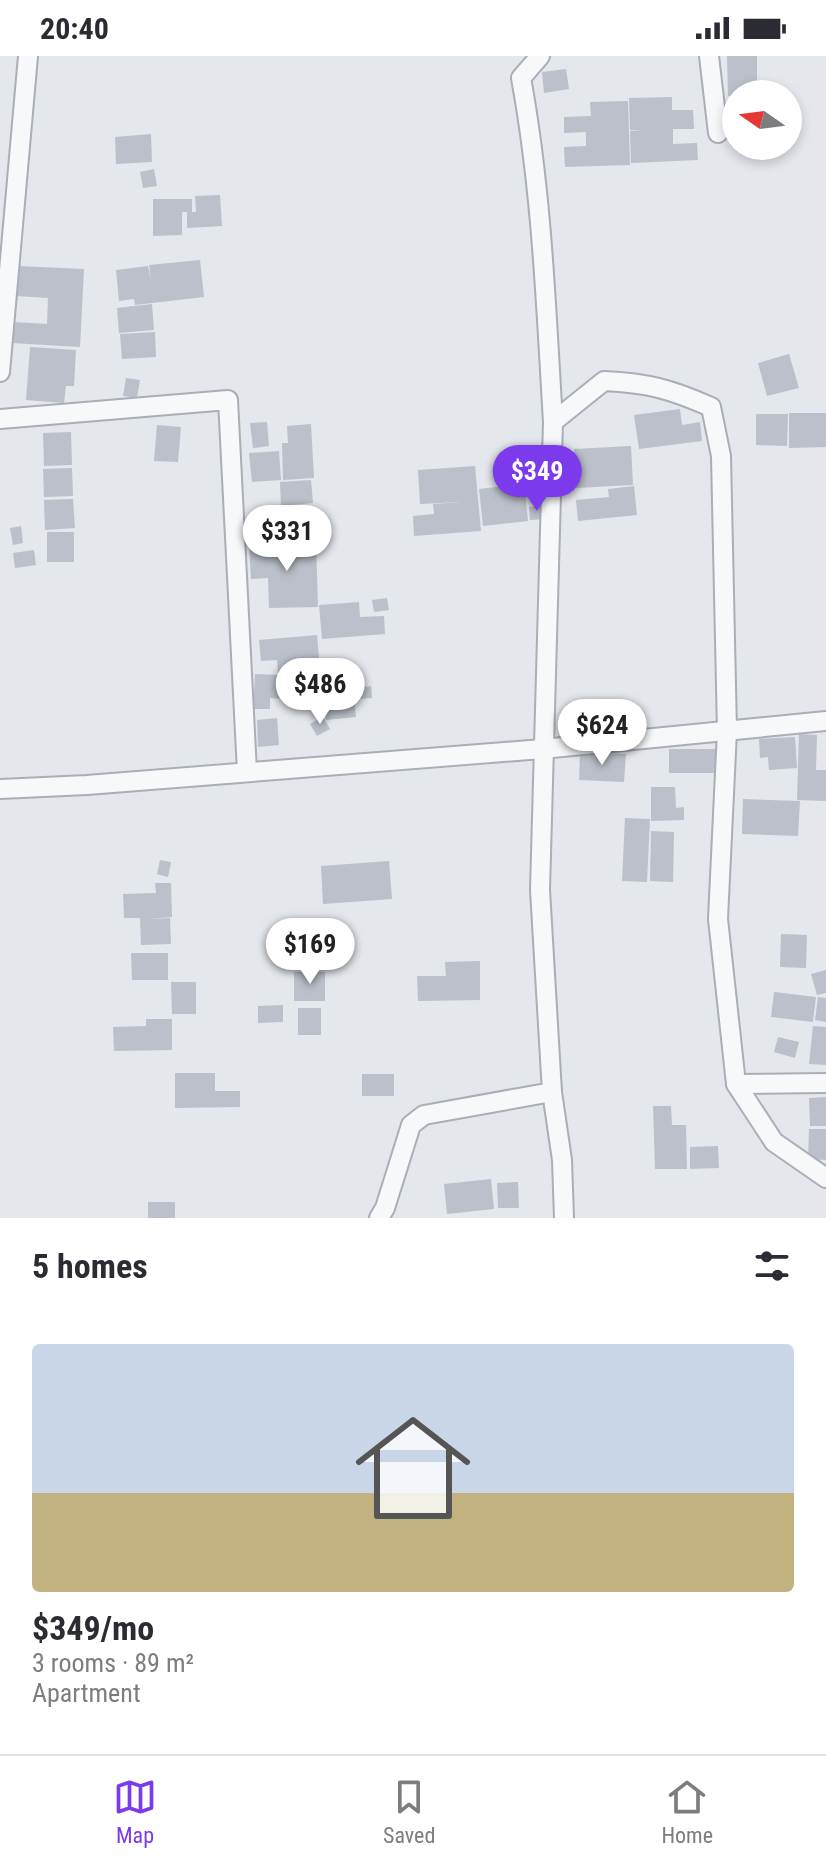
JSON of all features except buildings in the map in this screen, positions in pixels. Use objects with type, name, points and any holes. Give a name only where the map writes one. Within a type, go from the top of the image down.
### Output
[{"type":"street","points":[[0,372],[28,56]]},
{"type":"street","points":[[540,56],[521,78],[529,119],[540,224],[553,422],[540,890],[552,1092],[562,1160],[564,1218]]},
{"type":"street","points":[[709,56],[718,133]]},
{"type":"street","points":[[553,422],[604,381],[643,383],[711,407],[721,456],[727,731],[718,919],[736,1084],[774,1142],[826,1178]]},
{"type":"street","points":[[0,419],[228,400],[247,772]]},
{"type":"street","points":[[0,789],[542,749],[826,721]]},
{"type":"street","points":[[736,1084],[826,1083]]},
{"type":"street","points":[[379,1218],[385,1208],[411,1125],[424,1115],[552,1092]]}]
